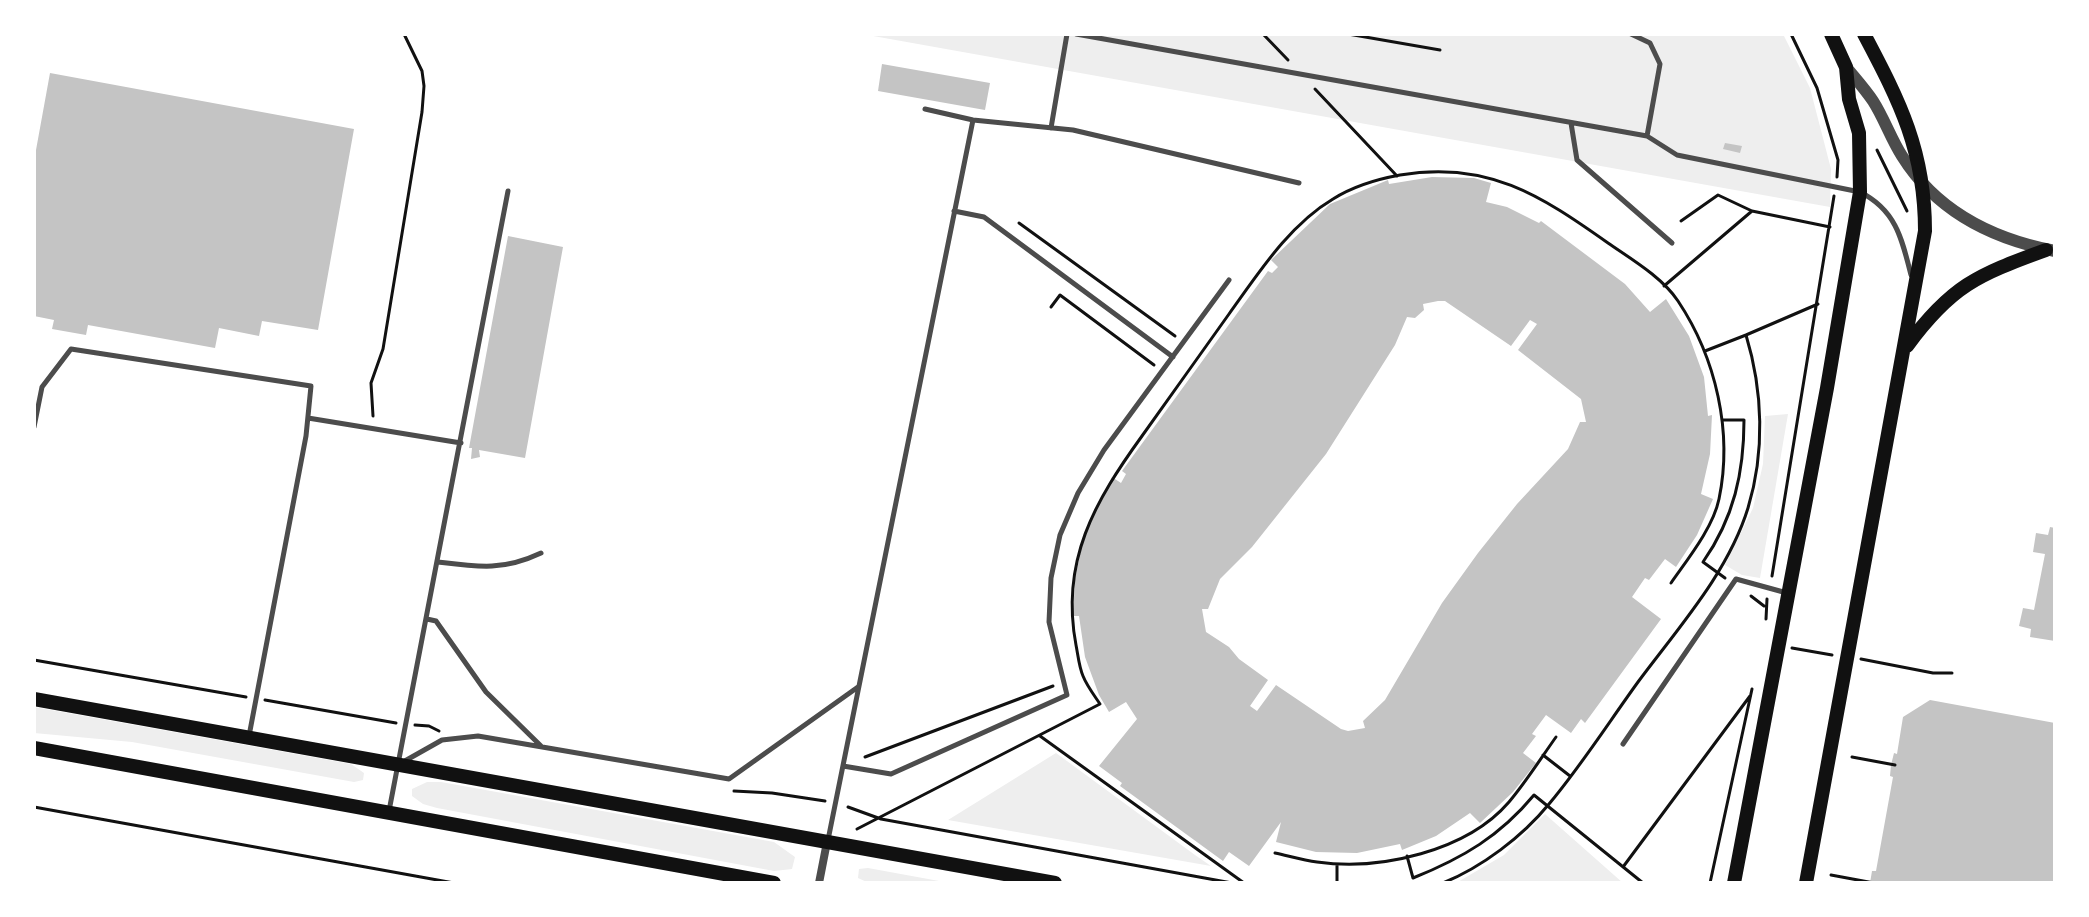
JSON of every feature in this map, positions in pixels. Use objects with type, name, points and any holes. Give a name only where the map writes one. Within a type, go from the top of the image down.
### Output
[{"type":"main road","points":[[1734,883],[1860,192],[1857,123],[1849,99],[1846,67],[1831,34]]},
{"type":"main road","points":[[1806,883],[1925,225],[1923,183],[1908,122],[1864,34]]},
{"type":"main road","points":[[1904,350],[1941,305],[1972,280],[2050,250]]},
{"type":"main road","points":[[34,699],[1055,883]]},
{"type":"main road","points":[[34,748],[774,883]]},
{"type":"main road","points":[[701,869],[727,883]]},
{"type":"street","points":[[1846,67],[1874,103],[1901,156],[1949,209],[1972,225],[1997,236],[2050,250]]},
{"type":"street","points":[[819,883],[827,842]]},
{"type":"lane","points":[[1051,128],[1067,34]]},
{"type":"lane","points":[[1076,34],[1647,136],[1677,155],[1860,192],[1878,202],[1895,222],[1915,288]]},
{"type":"lane","points":[[1631,34],[1650,43],[1660,64],[1647,136]]},
{"type":"lane","points":[[925,109],[973,120],[1073,130],[1299,183]]},
{"type":"lane","points":[[827,842],[973,120]]},
{"type":"lane","points":[[1571,123],[1577,160],[1672,243]]},
{"type":"lane","points":[[389,812],[508,191]]},
{"type":"lane","points":[[954,211],[984,217],[1173,357]]},
{"type":"lane","points":[[843,766],[891,774],[1067,695],[1049,622],[1051,578],[1060,535],[1078,493],[1104,450],[1229,280]]},
{"type":"lane","points":[[34,427],[42,387],[71,349],[311,386],[308,418],[249,736]]},
{"type":"lane","points":[[308,418],[461,443]]},
{"type":"lane","points":[[438,562],[487,568],[520,563],[541,553]]},
{"type":"lane","points":[[1623,744],[1736,579],[1788,593]]},
{"type":"lane","points":[[427,619],[436,621],[486,692],[541,747]]},
{"type":"lane","points":[[399,765],[442,740],[478,736],[729,779],[859,686]]},
{"type":"path","points":[[376,429],[371,383],[383,349],[423,99],[422,71],[404,34]]},
{"type":"path","points":[[1263,34],[1294,67]]},
{"type":"path","points":[[1348,34],[1440,50]]},
{"type":"path","points":[[1767,625],[1766,607],[1818,304],[1838,160],[1817,88],[1791,34]]},
{"type":"path","points":[[1314,89],[1397,176]]},
{"type":"path","points":[[1830,139],[1877,150],[1912,221],[1925,225]]},
{"type":"path","points":[[827,842],[881,819],[1100,704],[1082,675],[1071,620],[1072,581],[1081,541],[1096,505],[1266,263],[1298,227],[1332,199],[1379,179],[1429,170],[1480,174],[1519,186],[1559,208],[1637,263],[1675,297],[1698,334],[1713,372],[1722,420],[1724,459],[1719,502],[1697,547],[1671,583]]},
{"type":"path","points":[[1681,221],[1718,195],[1752,211],[1830,227]]},
{"type":"path","points":[[1664,286],[1752,211]]},
{"type":"path","points":[[1019,223],[1200,354]]},
{"type":"path","points":[[1051,307],[1060,295],[1180,383]]},
{"type":"path","points":[[1705,351],[1818,304]]},
{"type":"path","points":[[1443,883],[1462,875],[1501,849],[1548,805],[1718,573],[1748,510],[1757,469],[1760,419],[1755,365],[1746,335]]},
{"type":"path","points":[[1703,562],[1731,510],[1744,461],[1744,420],[1722,420]]},
{"type":"path","points":[[1790,647],[1840,656]]},
{"type":"path","points":[[1860,659],[1933,673],[1952,673]]},
{"type":"path","points":[[34,660],[406,725]]},
{"type":"path","points":[[843,766],[1082,675]]},
{"type":"path","points":[[1710,883],[1754,681]]},
{"type":"path","points":[[1623,867],[1751,694]]},
{"type":"path","points":[[1040,736],[1244,883]]},
{"type":"path","points":[[1275,853],[1317,862],[1358,865],[1446,847],[1482,827],[1509,803],[1556,737]]},
{"type":"path","points":[[1543,755],[1570,776]]},
{"type":"path","points":[[1852,757],[1895,765]]},
{"type":"path","points":[[1407,856],[1413,878],[1454,861],[1489,839],[1534,795],[1643,883]]},
{"type":"path","points":[[34,807],[454,883]]},
{"type":"path","points":[[881,819],[1232,883]]},
{"type":"path","points":[[1337,864],[1337,883]]},
{"type":"path","points":[[1831,875],[1874,883]]},
{"type":"path","points":[[1837,883],[1838,876]]},
{"type":"shaded area","points":[[862,34],[1783,34],[1810,88],[1831,169],[1830,207]]},
{"type":"shaded area","points":[[1788,414],[1760,578],[1742,575],[1725,565],[1753,508],[1763,464],[1765,416]]},
{"type":"shaded area","points":[[34,707],[351,764],[364,773],[363,780],[354,782],[132,742],[34,733]]},
{"type":"shaded area","points":[[1056,753],[1195,855],[1211,866],[948,820]]},
{"type":"shaded area","points":[[427,782],[774,842],[795,857],[792,869],[774,871],[437,808],[423,804],[412,796],[412,789]]},
{"type":"shaded area","points":[[1545,814],[1623,883],[1456,883],[1504,855]]},
{"type":"shaded area","points":[[859,869],[950,883],[869,883],[858,878]]},
{"type":"building","points":[[882,64],[990,83],[985,110],[878,91]]},
{"type":"building","points":[[50,73],[354,129],[318,330],[262,321],[259,336],[219,328],[215,348],[88,325],[86,335],[52,329],[54,320],[34,316],[34,161]]},
{"type":"building","points":[[1725,143],[1742,146],[1740,153],[1723,149]]},
{"type":"building","points":[[1432,177],[1474,178],[1491,183],[1486,202],[1507,207],[1539,223],[1541,221],[1625,284],[1650,312],[1666,299],[1689,336],[1704,377],[1708,416],[1712,415],[1710,454],[1701,494],[1713,499],[1697,535],[1676,567],[1665,559],[1649,580],[1645,578],[1632,597],[1661,619],[1585,723],[1581,719],[1571,733],[1546,715],[1523,753],[1536,763],[1513,792],[1480,823],[1470,813],[1436,836],[1402,850],[1400,844],[1357,853],[1316,852],[1276,842],[1281,822],[1249,866],[1229,852],[1223,861],[1120,786],[1122,783],[1099,766],[1137,719],[1126,702],[1109,712],[1085,657],[1079,616],[1073,616],[1075,580],[1084,534],[1112,477],[1121,483],[1126,474],[1122,471],[1268,271],[1272,273],[1278,267],[1271,260],[1330,204],[1388,180],[1389,184]],"holes":[[[1445,301],[1511,346],[1530,320],[1537,324],[1518,350],[1581,399],[1586,422],[1580,422],[1568,449],[1517,504],[1478,553],[1442,603],[1385,700],[1363,721],[1365,728],[1341,729],[1276,685],[1257,711],[1250,706],[1268,680],[1206,632],[1202,609],[1208,609],[1220,579],[1252,547],[1326,454],[1395,345],[1407,317],[1415,318],[1424,310],[1423,304]]]},
{"type":"building","points":[[508,236],[563,247],[525,458],[479,450],[480,457],[471,459],[472,448],[469,448]]},
{"type":"building","points":[[2050,527],[2055,528],[2055,641],[2030,637],[2031,629],[2019,626],[2023,608],[2034,610],[2045,554],[2033,552],[2036,533],[2048,535]]},
{"type":"building","points":[[1930,700],[2055,723],[2055,883],[1870,883],[1872,871],[1876,871],[1893,777],[1890,776],[1891,765],[1894,753],[1897,754],[1903,717]]}]
